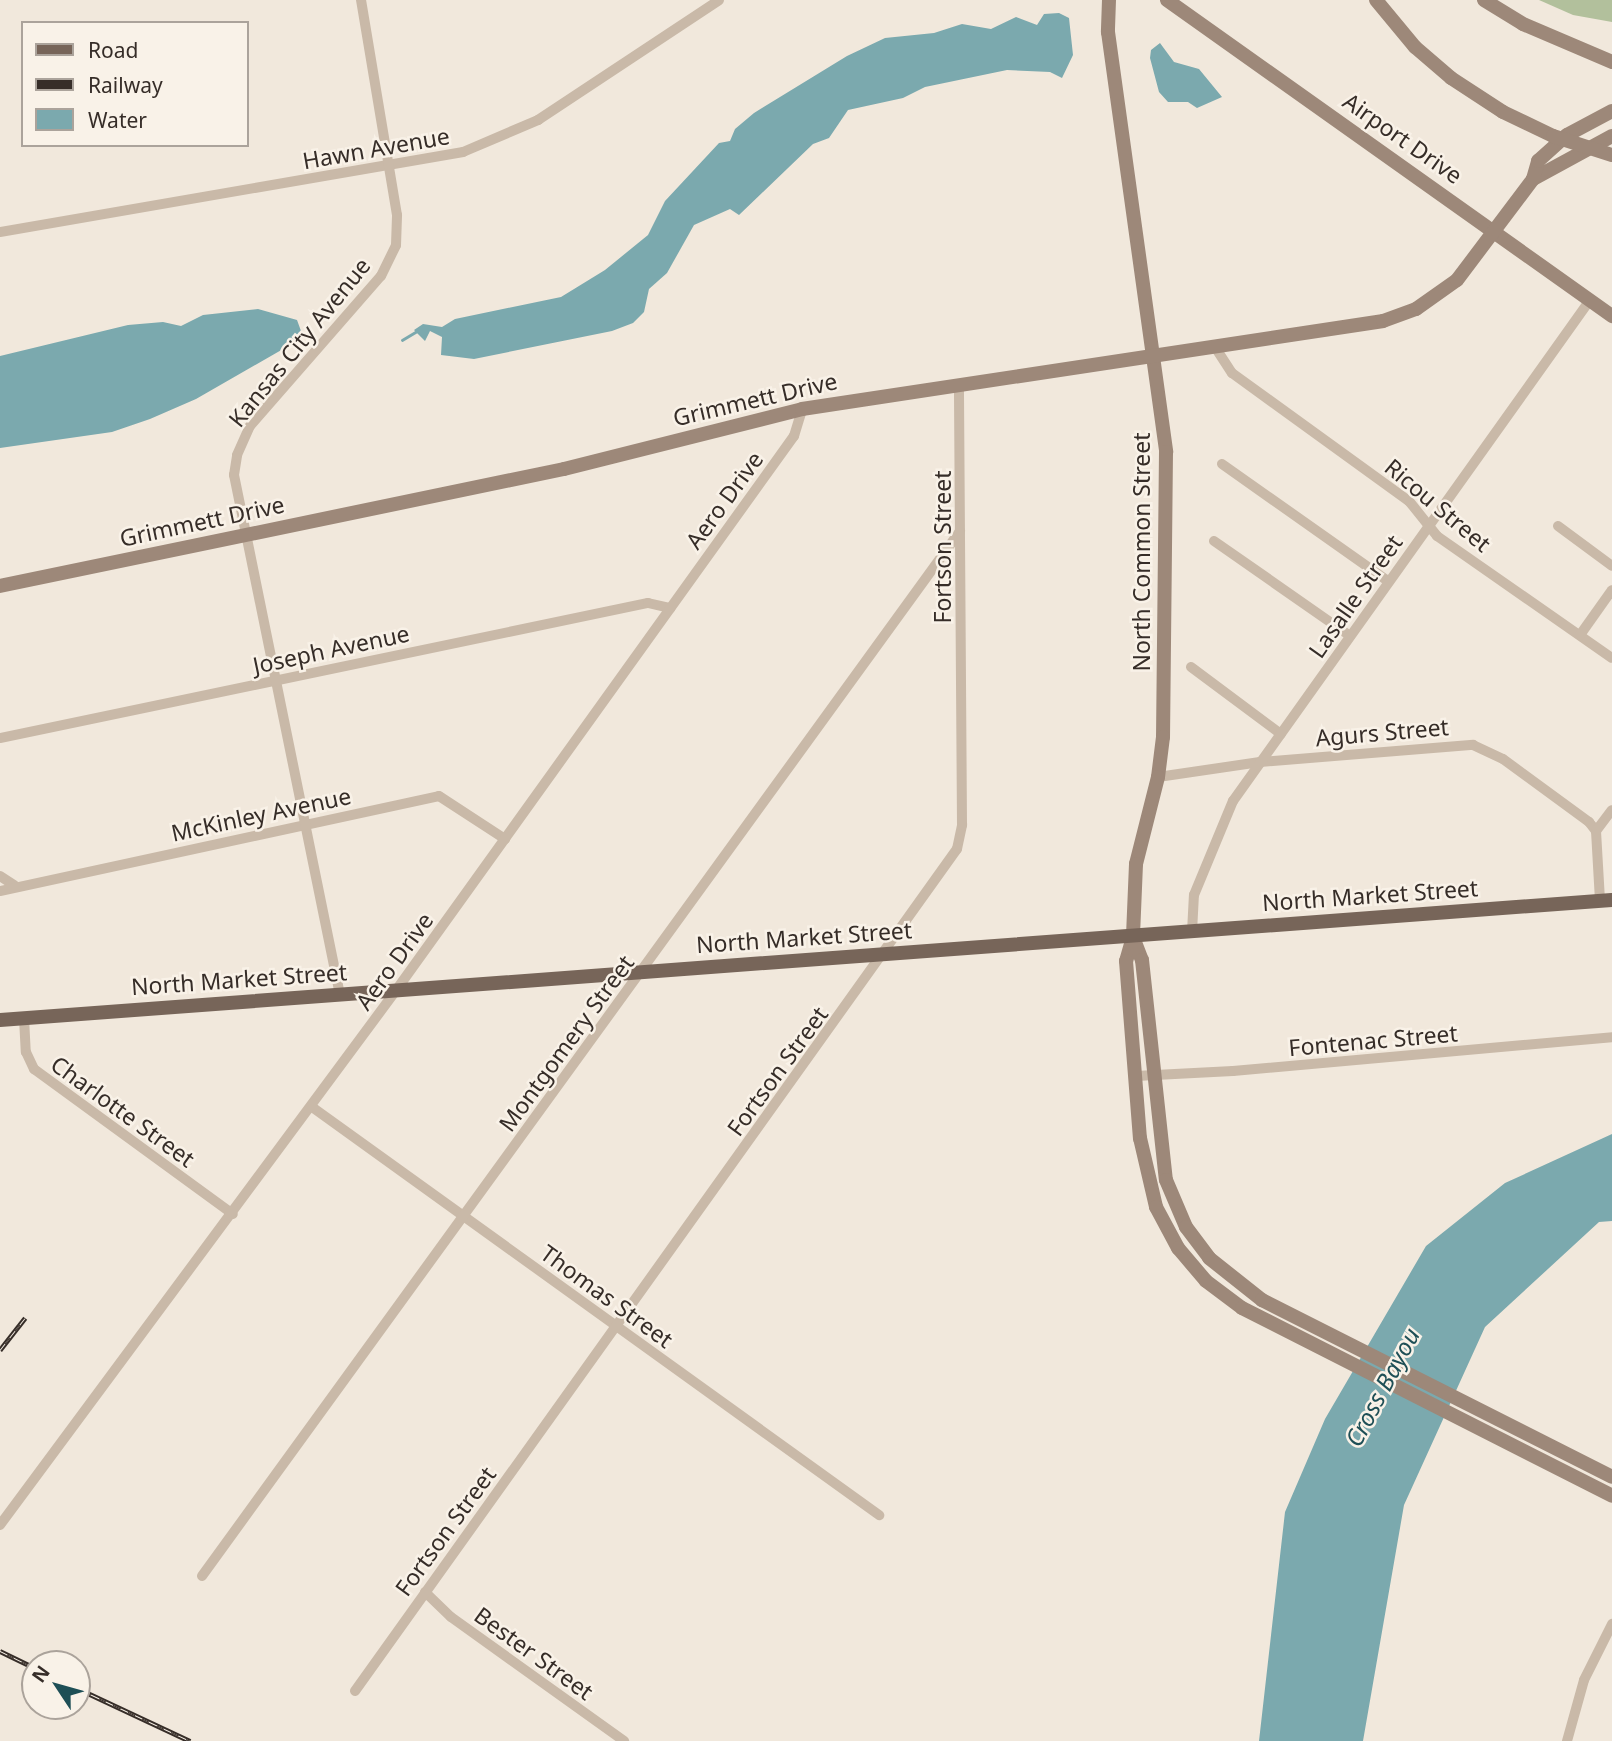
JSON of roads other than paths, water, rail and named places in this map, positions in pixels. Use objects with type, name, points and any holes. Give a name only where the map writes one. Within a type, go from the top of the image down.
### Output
[{"type":"main road","name":"North Common Street","points":[[1109,0],[1108,32],[1165,441],[1167,509],[1158,777],[1136,864],[1133,937],[1126,972],[1146,1174],[1156,1207],[1178,1248],[1224,1296],[1309,1345],[1612,1496]]},
{"type":"main road","name":"Airport Drive","points":[[1167,0],[1612,316]]},
{"type":"main road","points":[[1376,0],[1415,47],[1451,78],[1503,112],[1553,136],[1612,155]]},
{"type":"main road","points":[[1484,0],[1549,37],[1612,62]]},
{"type":"main road","name":"Grimmett Drive","points":[[0,586],[564,468],[802,409],[1346,328],[1416,309],[1457,280],[1533,178],[1538,161],[1559,141],[1612,111]]},
{"type":"main road","points":[[1533,178],[1612,136]]},
{"type":"main road","name":"North Market Street","points":[[0,1020],[1606,900]]},
{"type":"main road","name":"North Common Street","points":[[1133,937],[1142,960],[1161,1160],[1186,1227],[1209,1258],[1238,1284],[1317,1329],[1612,1477]]},
{"type":"street","name":"Kansas City Avenue","points":[[340,995],[234,475],[240,445],[250,426],[381,276],[396,245],[397,215],[361,0]]},
{"type":"street","name":"Hawn Avenue","points":[[0,232],[390,167],[463,152],[512,134],[719,0]]},
{"type":"street","name":"Lasalle Street","points":[[1192,932],[1192,902],[1219,830],[1260,762],[1590,300]]},
{"type":"street","name":"Ricou Street","points":[[1215,347],[1232,373],[1409,501],[1428,527],[1612,658]]},
{"type":"street","name":"Fortson Street","points":[[355,1691],[951,862],[961,835],[959,385]]},
{"type":"street","name":"Aero Drive","points":[[0,1525],[312,1107],[505,839],[794,436],[802,409]]},
{"type":"street","points":[[1222,464],[1389,582]]},
{"type":"street","points":[[1558,526],[1612,566]]},
{"type":"street","name":"Montgomery Street","points":[[202,1576],[466,1217],[960,531]]},
{"type":"street","points":[[1214,541],[1350,636]]},
{"type":"street","points":[[1580,635],[1612,590]]},
{"type":"street","name":"Joseph Avenue","points":[[0,738],[648,603],[670,608]]},
{"type":"street","points":[[1191,667],[1281,734]]},
{"type":"street","name":"Agurs Street","points":[[1158,777],[1260,762],[1473,745],[1523,772],[1573,807],[1596,831]]},
{"type":"street","name":"McKinley Avenue","points":[[0,891],[14,885],[439,796],[505,839]]},
{"type":"street","points":[[1606,900],[1596,831],[1612,810]]},
{"type":"street","points":[[0,876],[14,885]]},
{"type":"street","name":"Charlotte Street","points":[[24,1018],[26,1052],[34,1069],[233,1214]]},
{"type":"street","points":[[1598,1038],[1612,1029]]},
{"type":"street","name":"Fontenac Street","points":[[1136,1076],[1574,1043],[1612,1037]]},
{"type":"street","name":"Thomas Street","points":[[312,1107],[617,1325],[646,1351],[879,1515]]},
{"type":"street","name":"Bester Street","points":[[425,1592],[451,1617],[624,1741]]},
{"type":"street","points":[[1567,1741],[1584,1680],[1612,1624]]},
{"type":"water","points":[[1059,13],[1069,18],[1073,55],[1062,78],[1050,72],[1007,70],[925,87],[903,98],[848,110],[829,138],[813,144],[739,215],[730,209],[694,225],[667,273],[649,289],[644,312],[633,323],[612,331],[474,359],[441,355],[442,337],[430,331],[425,341],[414,330],[423,324],[442,327],[455,319],[561,297],[605,270],[648,235],[665,201],[719,143],[730,141],[735,129],[754,113],[847,56],[885,38],[934,33],[962,24],[991,29],[1016,17],[1037,25],[1044,14]]},
{"type":"water","points":[[1160,43],[1174,62],[1199,69],[1222,97],[1197,108],[1188,102],[1168,102],[1159,92],[1150,58],[1151,50]]},
{"type":"water","points":[[258,309],[297,320],[301,331],[297,341],[196,399],[150,419],[112,432],[0,448],[0,356],[128,325],[163,322],[181,326],[203,315]]},
{"type":"water","name":"Cross Bayou","points":[[1612,1134],[1612,1221],[1599,1222],[1485,1327],[1404,1505],[1363,1741],[1259,1741],[1285,1512],[1325,1419],[1426,1246],[1505,1183]]},
{"type":"waterway","points":[[402,340],[417,331]]},
{"type":"railway","points":[[0,1350],[25,1318]]},
{"type":"railway","points":[[0,1651],[21,1661]]},
{"type":"railway","points":[[91,1695],[190,1741]]}]
